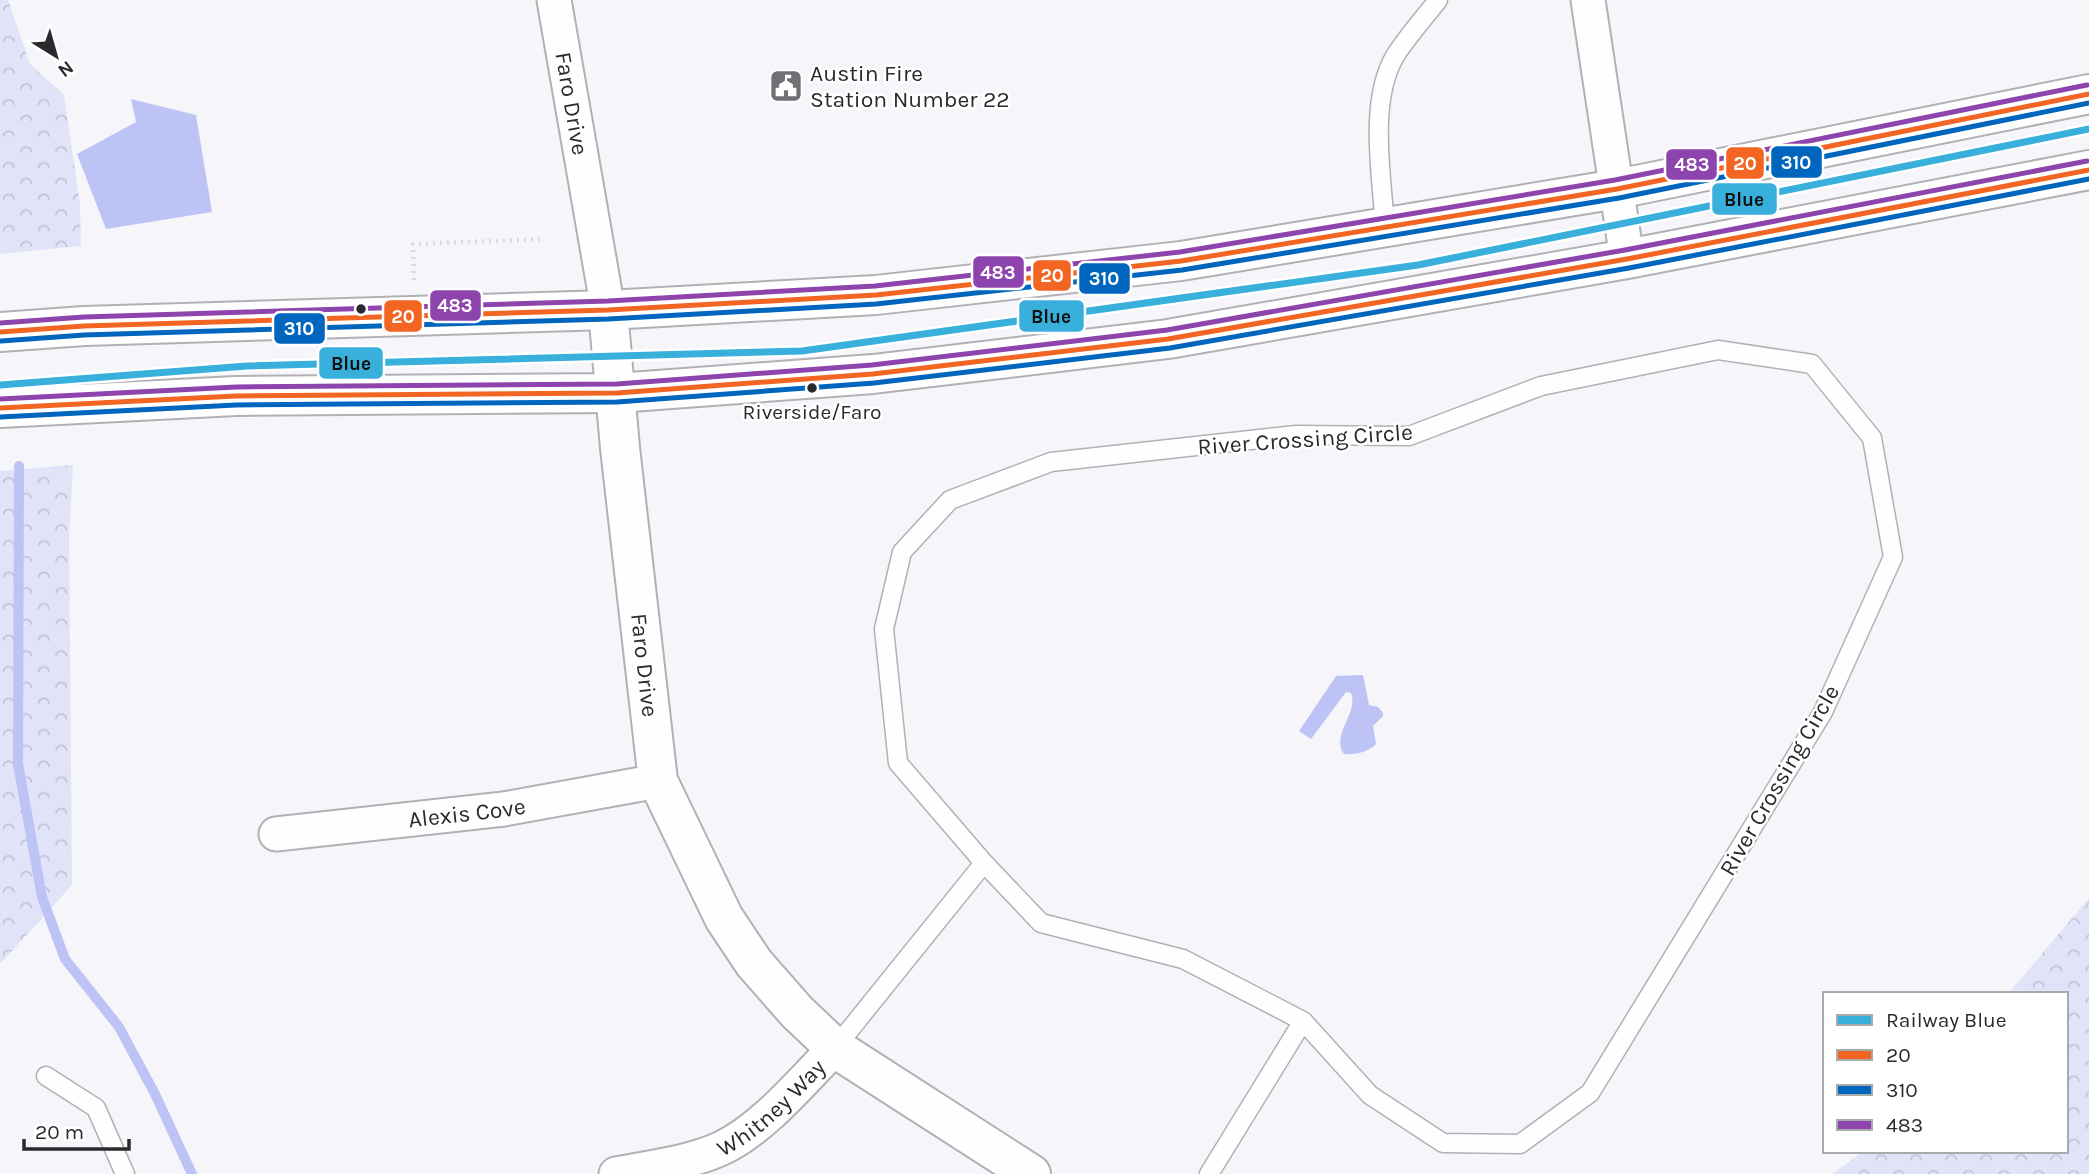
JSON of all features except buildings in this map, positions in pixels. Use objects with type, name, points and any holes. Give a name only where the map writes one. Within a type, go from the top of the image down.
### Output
[{"type":"main road","points":[[0,332],[84,326],[608,310],[890,294],[1181,261],[1617,189],[2089,94]]},
{"type":"main road","points":[[0,408],[236,396],[617,393],[873,374],[1168,339],[1627,259],[2089,170]]},
{"type":"main road","name":"Faro Drive","points":[[608,310],[620,448],[658,781],[732,930],[754,963],[797,1012],[835,1048],[1031,1174]]},
{"type":"street","name":"Faro Drive","points":[[554,0],[608,310]]},
{"type":"street","points":[[1588,0],[1627,259]]},
{"type":"street","name":"Alexis Cove","points":[[275,834],[504,809],[658,781]]},
{"type":"street","name":"Whitney Way","points":[[617,1174],[691,1159],[722,1148],[758,1124],[835,1048]]},
{"type":"lane","points":[[1385,228],[1378,108],[1386,76],[1395,56],[1438,0]]},
{"type":"lane","name":"River Crossing Circle","points":[[1718,350],[1812,364],[1872,438],[1893,557],[1823,712],[1590,1093],[1520,1144],[1443,1143],[1370,1095],[1303,1021],[1183,959],[1041,923],[984,863],[898,763],[884,629],[901,552],[950,500],[1051,462],[1296,435],[1409,436],[1541,386],[1718,350]]},
{"type":"lane","points":[[835,1048],[984,863]]},
{"type":"lane","points":[[1209,1174],[1303,1021]]},
{"type":"lane","points":[[46,1076],[96,1108],[125,1174]]},
{"type":"path","points":[[414,289],[413,244],[541,239]]},
{"type":"green space","points":[[0,0],[8,0],[30,64],[64,95],[80,203],[81,246],[0,254]]},
{"type":"green space","points":[[73,465],[69,537],[72,885],[0,964],[0,471]]},
{"type":"green space","points":[[2089,898],[2089,1174],[1833,1174],[1860,1153],[2068,1153],[2068,992],[2010,992]]},
{"type":"water","points":[[131,99],[196,115],[212,212],[106,229],[77,154],[136,122]]},
{"type":"water","points":[[1363,675],[1369,705],[1378,707],[1383,713],[1373,726],[1376,744],[1373,747],[1362,752],[1344,754],[1341,747],[1340,739],[1351,709],[1351,693],[1346,692],[1311,739],[1299,731],[1336,676]]},
{"type":"waterway","points":[[19,466],[18,764],[42,897],[65,959],[119,1027],[155,1094],[192,1174]]},
{"type":"rail line","name":"Blue","points":[[0,385],[247,366],[802,351],[1418,265],[2089,129]]},
{"type":"transit line","name":"483","points":[[0,323],[84,317],[608,301],[875,286],[1180,252],[1615,180],[2087,85]]},
{"type":"transit line","name":"20","points":[[0,332],[84,326],[608,310],[876,295],[1181,261],[1617,189],[2089,94]]},
{"type":"transit line","name":"310","points":[[1,341],[84,335],[608,319],[876,304],[1182,270],[1619,198],[2089,103]]},
{"type":"transit line","name":"483","points":[[0,399],[236,387],[617,384],[872,365],[1167,330],[1625,250],[2087,161]]},
{"type":"transit line","name":"20","points":[[0,408],[236,396],[617,393],[873,374],[1168,339],[1627,259],[2089,170]]},
{"type":"transit line","name":"310","points":[[0,417],[236,405],[617,402],[874,383],[1170,348],[1629,268],[2089,179]]},
{"type":"place","name":"Austin Fire Station Number 22","points":[[786,86]]},
{"type":"place","name":"Riverside/Faro","points":[[812,388]]}]
